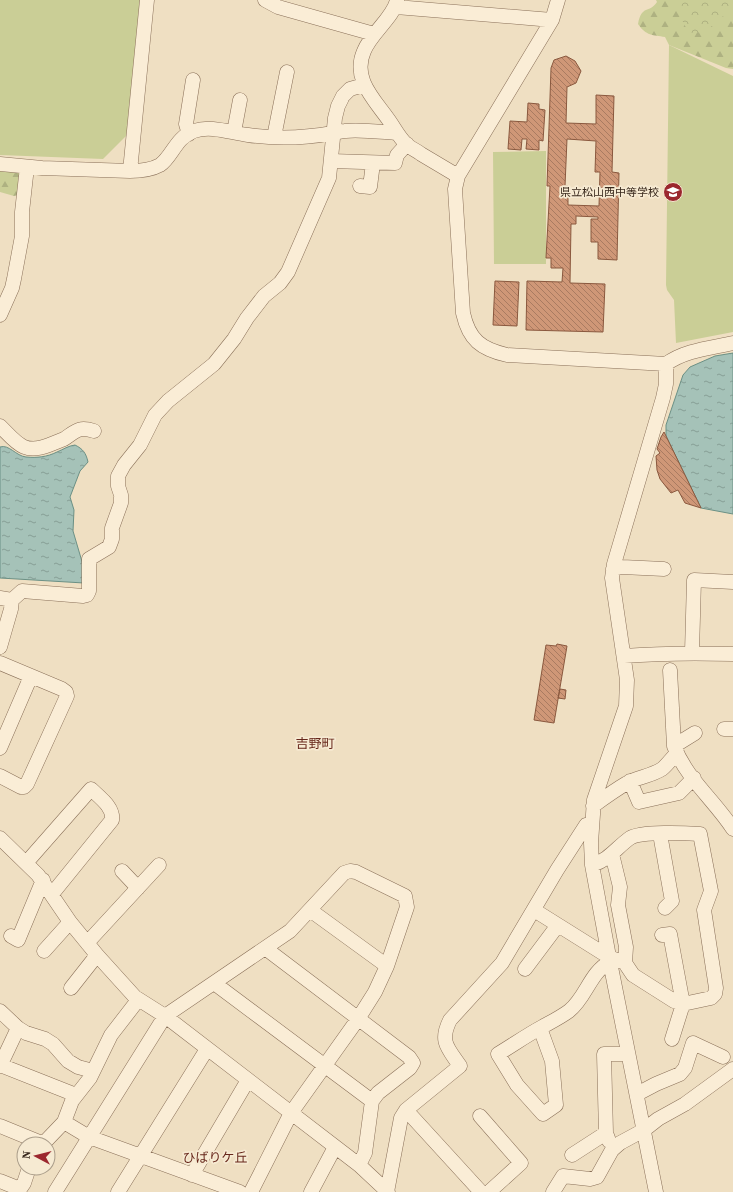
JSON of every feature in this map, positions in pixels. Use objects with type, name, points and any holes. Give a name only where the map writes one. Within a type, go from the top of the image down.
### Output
[{"type":"street","points":[[130,171],[147,0]]},
{"type":"street","points":[[265,0],[278,7],[374,34]]},
{"type":"street","points":[[558,0],[552,20],[458,176],[456,205],[463,313],[466,326],[472,337],[481,346],[492,352],[507,355],[666,364],[674,358],[684,354],[733,344]]},
{"type":"street","points":[[458,176],[406,144],[396,133],[389,120],[368,92],[361,76],[360,65],[368,41],[396,4],[552,20]]},
{"type":"street","points":[[274,137],[276,95],[287,72]]},
{"type":"street","points":[[0,647],[11,609],[6,599],[22,591],[82,596],[87,595],[89,591],[89,559],[109,547],[112,539],[112,528],[121,503],[118,476],[124,465],[140,445],[155,415],[168,401],[214,364],[234,339],[247,318],[264,296],[280,282],[288,272],[329,178],[333,133],[338,106],[343,96],[350,89],[364,85]]},
{"type":"street","points":[[189,134],[186,124],[195,87]]},
{"type":"street","points":[[234,132],[240,100]]},
{"type":"street","points":[[0,164],[130,171],[144,170],[159,165],[166,159],[173,147],[194,131],[208,130],[274,137],[294,137],[333,133],[346,130],[396,133]]},
{"type":"street","points":[[331,161],[395,163],[397,155],[406,144]]},
{"type":"street","points":[[360,186],[370,187],[373,163]]},
{"type":"street","points":[[0,315],[12,288],[22,236],[22,212],[26,166]]},
{"type":"street","points":[[656,1192],[609,960],[592,865],[592,824],[594,800],[626,706],[627,680],[612,578],[613,569],[663,398],[666,384],[666,364]]},
{"type":"street","points":[[0,426],[22,446],[34,450],[62,440],[81,428],[94,431]]},
{"type":"street","points":[[613,569],[622,567],[664,569]]},
{"type":"street","points":[[692,652],[694,580],[733,582]]},
{"type":"street","points":[[624,656],[692,652],[733,654],[733,647]]},
{"type":"street","points":[[0,663],[66,692],[67,696],[27,784],[24,787],[21,787],[0,776]]},
{"type":"street","points":[[670,670],[675,750],[694,778],[733,829]]},
{"type":"street","points":[[0,748],[31,676]]},
{"type":"street","points":[[593,806],[630,781],[639,777],[653,774],[662,769],[675,750],[695,733]]},
{"type":"street","points":[[630,781],[639,802],[678,793],[694,778]]},
{"type":"street","points":[[26,863],[91,789],[110,809],[112,820],[52,894]]},
{"type":"street","points":[[388,1192],[400,1118],[406,1110],[460,1066],[445,1042],[445,1030],[454,1016],[502,963],[557,870],[586,825],[592,824]]},
{"type":"street","points":[[592,865],[602,862],[631,837],[653,833],[660,834],[680,832],[700,834],[711,891],[704,910],[716,988],[715,994],[711,998],[683,1004],[674,1001],[633,975],[625,963],[626,947],[618,905],[620,887],[612,854]]},
{"type":"street","points":[[660,834],[672,901],[665,908]]},
{"type":"street","points":[[0,838],[43,880],[70,922],[134,997],[165,1016],[292,1113],[359,1165],[388,1192]]},
{"type":"street","points":[[87,943],[159,865]]},
{"type":"street","points":[[122,871],[138,888]]},
{"type":"street","points":[[55,1192],[165,1016],[290,931],[344,873],[350,871],[356,872],[405,896],[407,907],[387,966],[368,1005],[292,1113],[251,1192]]},
{"type":"street","points":[[10,936],[18,940],[43,880]]},
{"type":"street","points":[[310,910],[387,966]]},
{"type":"street","points":[[534,910],[609,960],[625,963]]},
{"type":"street","points":[[44,951],[70,922]]},
{"type":"street","points":[[525,970],[558,925]]},
{"type":"street","points":[[662,935],[670,934],[683,1004],[672,1039]]},
{"type":"street","points":[[265,948],[410,1057],[413,1063],[410,1068],[378,1094],[372,1101],[364,1153],[359,1165]]},
{"type":"street","points":[[71,988],[97,955]]},
{"type":"street","points":[[540,1028],[552,1061],[556,1105],[543,1114],[517,1085],[498,1054],[540,1028],[569,1011],[596,974],[609,960]]},
{"type":"street","points":[[214,983],[372,1101]]},
{"type":"street","points":[[51,1136],[64,1122],[70,1105],[76,1094],[90,1078],[111,1035],[138,1000]]},
{"type":"street","points":[[0,1011],[18,1028],[26,1033],[45,1039],[52,1044],[68,1062],[78,1067],[93,1071]]},
{"type":"street","points":[[18,1028],[0,1065],[76,1094]]},
{"type":"street","points":[[636,1094],[680,1074],[685,1068],[693,1043],[723,1057]]},
{"type":"street","points":[[118,1192],[207,1049]]},
{"type":"street","points":[[572,1155],[607,1137],[604,1054],[628,1054]]},
{"type":"street","points":[[552,1192],[563,1176],[590,1179],[597,1177],[612,1150],[620,1143],[644,1130],[658,1119],[685,1104],[733,1068]]},
{"type":"street","points":[[192,1175],[248,1080]]},
{"type":"street","points":[[406,1110],[490,1191],[521,1163],[482,1123]]},
{"type":"street","points":[[64,1122],[89,1137],[240,1192]]},
{"type":"street","points":[[0,1126],[24,1136]]},
{"type":"street","points":[[311,1192],[335,1147]]},
{"type":"street","points":[[0,1181],[19,1190],[25,1176]]},
{"type":"green space","points":[[0,0],[140,0],[127,135],[103,159],[0,155]]},
{"type":"green space","points":[[656,0],[733,0],[733,69],[726,68],[669,45],[665,37],[653,35],[644,31],[638,24],[640,18],[644,11],[654,6],[657,2]]},
{"type":"green space","points":[[684,0],[733,0],[733,10],[730,10],[705,32],[689,33],[678,13]]},
{"type":"green space","points":[[669,45],[733,76],[733,332],[676,343],[674,300],[667,290],[666,285]]},
{"type":"green space","points":[[546,151],[546,264],[494,264],[493,152]]},
{"type":"green space","points":[[0,167],[21,170],[18,195],[14,196],[0,192]]},
{"type":"water","points":[[733,353],[733,514],[701,508],[666,436],[666,425],[683,375],[690,367],[715,356]]},
{"type":"water","points":[[75,445],[84,452],[88,462],[80,471],[70,497],[74,510],[73,531],[83,565],[84,583],[0,578],[0,447],[6,447],[19,455],[26,457],[42,457]]},
{"type":"building","points":[[566,56],[575,61],[581,71],[576,83],[567,87],[566,123],[596,124],[596,95],[614,96],[612,172],[619,173],[617,260],[598,259],[598,242],[591,242],[591,219],[598,219],[598,217],[576,216],[576,224],[571,224],[570,283],[605,284],[603,332],[526,330],[527,281],[562,282],[563,268],[551,268],[551,258],[546,258],[550,186],[547,186],[551,68],[554,60]],"holes":[[[567,139],[596,141],[595,172],[600,172],[599,206],[568,205],[568,186],[565,186]]]},
{"type":"building","points":[[528,103],[539,104],[539,109],[545,110],[543,141],[539,140],[539,150],[526,149],[527,139],[522,139],[521,150],[508,149],[510,121],[527,122]]},
{"type":"building","points":[[495,281],[519,282],[517,326],[493,325]]},
{"type":"building","points":[[664,432],[701,508],[685,503],[678,490],[671,493],[660,479],[657,470],[656,456],[660,453],[657,449]]},
{"type":"building","points":[[557,644],[567,646],[554,723],[534,720],[546,645],[556,646]]},
{"type":"building","points":[[560,689],[566,690],[565,699],[558,698]]},
{"type":"place","name":"県立松山西中等学校","points":[[673,192]]},
{"type":"district","name":"吉野町","points":[[315,743]]},
{"type":"district","name":"ひばりケ丘","points":[[215,1157]]}]
